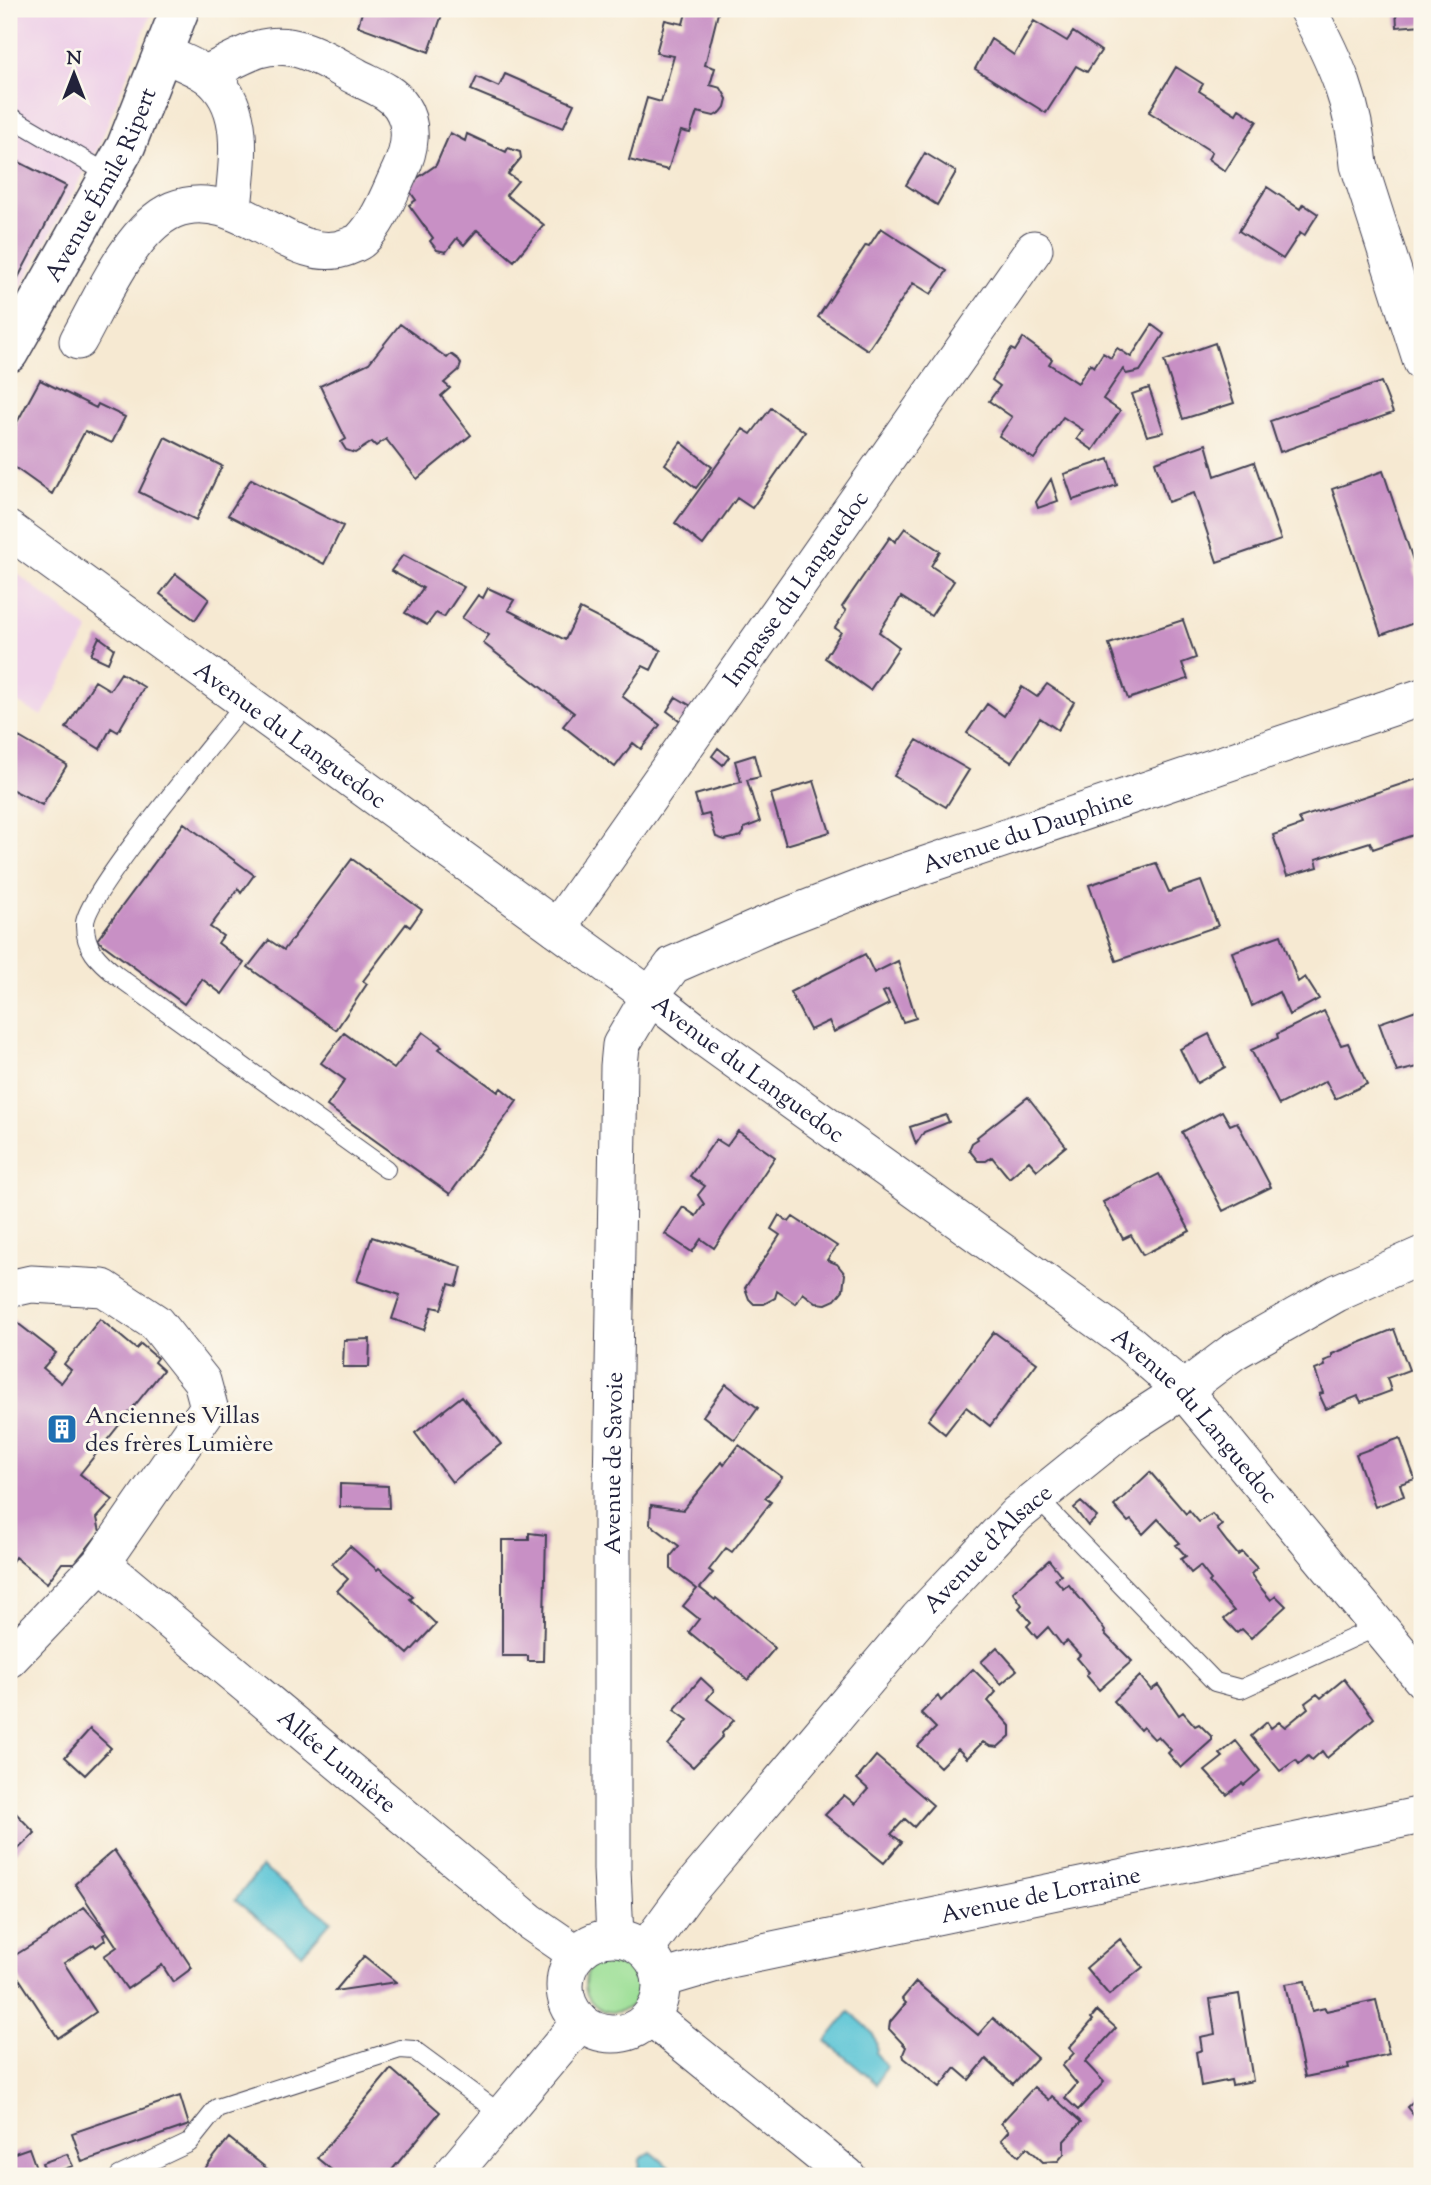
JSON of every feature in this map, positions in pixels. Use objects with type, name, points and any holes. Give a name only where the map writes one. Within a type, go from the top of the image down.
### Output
[{"type":"main road","name":"Avenue Émile Ripert","points":[[9,353],[126,146],[180,9]]},
{"type":"street","points":[[1307,9],[1342,79],[1356,130],[1359,165],[1422,362]]},
{"type":"street","points":[[78,341],[133,243],[151,224],[171,211],[207,204],[233,211],[309,248],[333,250],[360,242],[379,216],[408,155],[410,135],[406,114],[395,97],[308,51],[284,45],[259,49],[206,74]]},
{"type":"street","points":[[162,53],[206,74],[222,89],[233,107],[237,130],[233,211]]},
{"type":"street","name":"Impasse du Languedoc","points":[[557,928],[1034,248]]},
{"type":"street","name":"Avenue du Languedoc","points":[[9,530],[699,1034],[1129,1343],[1184,1390],[1422,1679]]},
{"type":"street","name":"Avenue du Dauphine","points":[[650,996],[673,965],[884,878],[1422,697]]},
{"type":"street","name":"Avenue de Savoie","points":[[641,1955],[612,1869],[612,1488],[619,1066],[621,1045],[650,996]]},
{"type":"street","name":"Avenue d'Alsace","points":[[641,1955],[687,1893],[919,1618],[1017,1514],[1121,1430],[1184,1390],[1233,1352],[1337,1293],[1422,1255]]},
{"type":"street","points":[[9,1289],[31,1284],[103,1288],[156,1323],[202,1381],[209,1407],[102,1563],[9,1659]]},
{"type":"street","name":"Allée Lumière","points":[[102,1563],[529,1921],[577,1954]]},
{"type":"street","name":"Avenue de Lorraine","points":[[641,1955],[730,1959],[1422,1815]]},
{"type":"street","points":[[601,1939],[641,1955],[662,1992],[651,2017],[641,2026],[616,2034],[591,2029],[580,2021],[571,2010],[565,1981],[569,1966],[577,1954],[587,1944],[601,1939]]},
{"type":"street","points":[[651,2017],[847,2176]]},
{"type":"street","points":[[451,2176],[580,2021]]},
{"type":"lane","points":[[9,116],[110,175]]},
{"type":"lane","points":[[246,702],[110,875],[85,920],[87,942],[97,960],[116,975],[386,1169]]},
{"type":"lane","points":[[1037,1498],[1215,1682],[1241,1689],[1378,1626]]},
{"type":"lane","points":[[119,2176],[188,2143],[217,2108],[400,2049],[414,2050],[502,2115]]},
{"type":"shaded area","points":[[9,9],[153,9],[99,146],[9,309]]},
{"type":"shaded area","points":[[9,567],[89,630],[42,716],[9,698]]},
{"type":"green space","points":[[607,1956],[619,1956],[629,1960],[637,1968],[641,1984],[637,2000],[629,2008],[619,2012],[607,2012],[597,2008],[589,2000],[585,1990],[585,1978],[589,1968],[597,1960]]},
{"type":"water","points":[[262,1867],[331,1921],[302,1954],[235,1900]]},
{"type":"water","points":[[849,2012],[865,2025],[876,2040],[876,2053],[886,2066],[877,2084],[826,2041]]},
{"type":"water","points":[[651,2152],[681,2176],[639,2175],[640,2159]]},
{"type":"building","points":[[354,9],[444,9],[429,52],[358,26],[362,12]]},
{"type":"building","points":[[687,9],[719,9],[705,65],[715,68],[710,85],[721,88],[727,99],[721,112],[714,116],[697,112],[690,133],[681,131],[668,170],[629,160],[647,98],[661,102],[674,56],[656,53],[665,20],[683,24]]},
{"type":"building","points":[[845,9],[877,9],[877,13],[845,13]]},
{"type":"building","points":[[1396,9],[1422,9],[1422,25],[1397,27]]},
{"type":"building","points":[[1034,21],[1067,41],[1073,32],[1101,51],[1087,72],[1076,66],[1046,113],[975,69],[991,39],[1014,55]]},
{"type":"building","points":[[1176,67],[1203,84],[1199,91],[1236,114],[1239,109],[1257,121],[1225,171],[1208,159],[1212,152],[1149,112]]},
{"type":"building","points":[[505,74],[574,104],[563,128],[471,90],[477,77],[499,87]]},
{"type":"building","points":[[450,133],[465,141],[467,134],[506,152],[508,148],[520,152],[521,158],[508,174],[518,181],[506,195],[544,225],[514,261],[477,230],[464,245],[457,238],[446,252],[437,250],[430,241],[433,238],[409,205],[416,200],[406,186],[436,165]]},
{"type":"building","points":[[925,153],[956,172],[937,205],[906,185]]},
{"type":"building","points":[[9,157],[66,186],[9,295]]},
{"type":"building","points":[[1267,187],[1300,209],[1303,204],[1318,214],[1304,236],[1300,233],[1283,259],[1239,231]]},
{"type":"building","points":[[881,228],[947,271],[931,294],[913,283],[868,350],[818,317],[866,245],[869,246]]},
{"type":"building","points":[[400,324],[447,358],[451,354],[459,360],[459,370],[444,383],[450,388],[441,396],[471,435],[417,479],[386,439],[376,446],[372,442],[355,453],[346,450],[341,442],[346,439],[320,386],[369,363]]},
{"type":"building","points":[[1152,325],[1164,334],[1140,371],[1126,374],[1123,369],[1103,399],[1120,411],[1093,450],[1077,439],[1083,430],[1063,417],[1034,459],[999,436],[1012,417],[989,401],[1000,386],[992,380],[1011,349],[1015,351],[1023,338],[1052,359],[1049,364],[1078,383],[1090,364],[1094,367],[1103,353],[1111,358],[1117,348],[1131,357]]},
{"type":"building","points":[[1215,343],[1234,403],[1183,419],[1164,361]]},
{"type":"building","points":[[40,380],[96,408],[98,404],[125,417],[112,443],[85,431],[52,494],[10,464],[9,459],[9,437]]},
{"type":"building","points":[[1381,382],[1393,413],[1280,452],[1270,421]]},
{"type":"building","points":[[1149,388],[1164,432],[1147,436],[1132,394]]},
{"type":"building","points":[[771,408],[805,432],[752,508],[737,498],[703,545],[675,523],[743,429],[751,434]]},
{"type":"building","points":[[165,437],[222,466],[196,520],[139,492]]},
{"type":"building","points":[[681,442],[712,467],[696,488],[665,464]]},
{"type":"building","points":[[1206,444],[1215,476],[1254,462],[1281,540],[1217,562],[1194,493],[1168,502],[1155,462]]},
{"type":"building","points":[[1109,459],[1117,485],[1073,500],[1064,474]]},
{"type":"building","points":[[1383,471],[1416,569],[1422,595],[1422,620],[1381,635],[1332,489]]},
{"type":"building","points":[[251,479],[343,526],[324,564],[228,515]]},
{"type":"building","points":[[1051,479],[1058,501],[1038,508],[1036,502]]},
{"type":"building","points":[[905,528],[940,551],[931,566],[954,581],[931,616],[901,597],[879,632],[899,647],[870,690],[825,658],[841,632],[835,628],[846,611],[842,607],[890,537],[895,542]]},
{"type":"building","points":[[403,555],[464,587],[444,617],[436,613],[427,625],[405,613],[423,588],[391,571]]},
{"type":"building","points":[[176,574],[209,599],[195,620],[160,594]]},
{"type":"building","points":[[488,588],[514,600],[508,610],[565,640],[580,609],[661,650],[651,670],[643,666],[622,696],[660,725],[641,749],[633,743],[615,767],[563,726],[574,713],[483,643],[489,635],[462,618],[478,595],[483,598]]},
{"type":"building","points":[[1183,620],[1196,658],[1182,663],[1188,679],[1128,699],[1109,644]]},
{"type":"building","points":[[99,637],[114,648],[108,663],[91,655]]},
{"type":"building","points":[[121,673],[144,687],[118,732],[111,728],[100,749],[66,728],[95,681],[110,690]]},
{"type":"building","points":[[1047,684],[1074,702],[1058,730],[1040,718],[1011,762],[967,733],[987,704],[1004,716],[1022,687],[1037,697]]},
{"type":"building","points":[[676,697],[698,710],[686,725],[667,711]]},
{"type":"building","points":[[19,737],[67,765],[42,805],[9,788],[9,756]]},
{"type":"building","points":[[917,740],[969,770],[946,807],[894,776]]},
{"type":"building","points":[[718,748],[729,757],[723,765],[712,756]]},
{"type":"building","points":[[754,755],[760,777],[747,780],[760,822],[744,828],[741,836],[725,840],[716,837],[709,814],[701,816],[695,795],[741,782],[735,761]]},
{"type":"building","points":[[1417,779],[1422,794],[1422,832],[1373,849],[1370,842],[1316,859],[1318,867],[1287,876],[1273,835],[1302,825],[1299,818]]},
{"type":"building","points":[[814,781],[830,832],[786,845],[771,794]]},
{"type":"building","points":[[184,823],[254,875],[241,893],[238,889],[210,927],[223,936],[218,943],[244,963],[222,994],[202,979],[184,1004],[97,940]]},
{"type":"building","points":[[352,859],[422,910],[410,927],[406,924],[363,981],[367,984],[336,1030],[248,967],[269,940],[284,950]]},
{"type":"building","points":[[1156,863],[1169,892],[1201,881],[1218,926],[1116,961],[1089,885]]},
{"type":"building","points":[[1281,935],[1298,982],[1305,977],[1319,999],[1289,1015],[1279,992],[1252,1006],[1232,952]]},
{"type":"building","points":[[865,954],[874,973],[898,961],[916,1018],[903,1022],[888,990],[883,992],[889,1004],[834,1032],[829,1021],[810,1030],[790,992]]},
{"type":"building","points":[[1422,1008],[1422,1066],[1397,1072],[1379,1023]]},
{"type":"building","points":[[1324,1011],[1341,1045],[1348,1043],[1367,1084],[1335,1099],[1326,1081],[1279,1105],[1251,1050],[1278,1038],[1277,1034]]},
{"type":"building","points":[[423,1032],[442,1046],[439,1049],[498,1092],[501,1088],[517,1101],[450,1194],[327,1106],[345,1080],[321,1063],[344,1033],[394,1069]]},
{"type":"building","points":[[1209,1034],[1225,1067],[1197,1083],[1180,1049]]},
{"type":"building","points":[[1028,1097],[1066,1146],[1037,1170],[1029,1161],[1009,1178],[992,1157],[986,1161],[978,1161],[969,1150],[977,1137]]},
{"type":"building","points":[[1222,1111],[1230,1125],[1237,1122],[1271,1187],[1223,1211],[1182,1132]]},
{"type":"building","points":[[946,1115],[949,1122],[924,1132],[916,1144],[910,1127]]},
{"type":"building","points":[[738,1131],[775,1157],[714,1248],[701,1239],[692,1252],[665,1234],[683,1207],[696,1216],[704,1204],[698,1195],[705,1186],[690,1176],[716,1139],[727,1146]]},
{"type":"building","points":[[1159,1174],[1190,1231],[1143,1255],[1131,1235],[1123,1239],[1103,1202]]},
{"type":"building","points":[[779,1215],[789,1222],[793,1217],[837,1246],[827,1260],[837,1264],[845,1274],[843,1290],[835,1300],[826,1304],[816,1303],[803,1293],[796,1304],[777,1291],[775,1298],[764,1304],[754,1304],[749,1299],[745,1288],[780,1235],[771,1229]]},
{"type":"building","points":[[372,1237],[462,1267],[457,1286],[449,1284],[441,1309],[432,1307],[424,1330],[392,1319],[400,1295],[357,1281]]},
{"type":"building","name":"Anciennes Villas des frères Lumière","points":[[11,1318],[56,1353],[43,1368],[61,1383],[71,1370],[64,1364],[100,1319],[136,1349],[141,1344],[157,1358],[154,1362],[163,1370],[80,1474],[113,1500],[97,1518],[100,1532],[75,1563],[62,1563],[47,1583],[15,1557],[9,1566]]},
{"type":"building","points":[[1394,1329],[1409,1370],[1387,1378],[1391,1391],[1361,1402],[1358,1396],[1326,1409],[1319,1394],[1323,1393],[1315,1370],[1325,1366],[1324,1361],[1332,1358],[1332,1354]]},
{"type":"building","points":[[994,1332],[1037,1363],[990,1426],[966,1407],[945,1434],[928,1420]]},
{"type":"building","points":[[370,1339],[369,1367],[343,1367],[344,1340]]},
{"type":"building","points":[[726,1384],[758,1408],[735,1440],[703,1416]]},
{"type":"building","points":[[462,1396],[501,1444],[452,1482],[415,1433]]},
{"type":"building","points":[[1400,1438],[1415,1479],[1400,1484],[1404,1496],[1375,1507],[1356,1454]]},
{"type":"building","points":[[739,1445],[782,1477],[765,1498],[771,1502],[732,1552],[726,1548],[709,1570],[713,1573],[700,1588],[715,1600],[716,1598],[775,1648],[748,1680],[689,1632],[699,1619],[683,1606],[697,1589],[671,1569],[671,1556],[679,1546],[650,1524],[651,1505],[683,1510]]},
{"type":"building","points":[[1150,1472],[1186,1514],[1189,1510],[1199,1522],[1212,1514],[1222,1525],[1217,1529],[1227,1542],[1238,1555],[1242,1552],[1257,1568],[1251,1574],[1260,1587],[1271,1600],[1276,1596],[1286,1606],[1251,1638],[1242,1629],[1237,1633],[1224,1619],[1234,1611],[1209,1582],[1211,1580],[1200,1566],[1191,1573],[1181,1559],[1186,1556],[1176,1545],[1180,1543],[1158,1519],[1143,1534],[1114,1506]]},
{"type":"building","points":[[340,1484],[388,1486],[389,1508],[340,1507]]},
{"type":"building","points":[[1081,1502],[1097,1517],[1088,1526],[1074,1508]]},
{"type":"building","points":[[529,1533],[546,1535],[543,1661],[528,1661],[528,1656],[502,1656],[502,1540],[529,1540]]},
{"type":"building","points":[[350,1546],[413,1597],[410,1599],[436,1624],[408,1654],[337,1591],[348,1579],[332,1564]]},
{"type":"building","points":[[1049,1560],[1061,1575],[1055,1579],[1063,1588],[1068,1584],[1094,1615],[1104,1633],[1132,1661],[1099,1690],[1086,1675],[1089,1672],[1077,1658],[1080,1655],[1067,1641],[1062,1645],[1048,1627],[1037,1638],[1027,1626],[1031,1622],[1019,1608],[1022,1605],[1013,1592]]},
{"type":"building","points":[[997,1647],[1017,1670],[1001,1684],[981,1662]]},
{"type":"building","points":[[973,1669],[996,1692],[988,1701],[1010,1726],[1010,1736],[998,1747],[983,1742],[967,1758],[958,1749],[940,1767],[918,1746],[936,1728],[921,1713],[938,1696],[941,1701]]},
{"type":"building","points":[[1140,1676],[1151,1690],[1158,1685],[1179,1715],[1183,1712],[1195,1726],[1199,1724],[1212,1737],[1212,1740],[1181,1768],[1168,1753],[1171,1750],[1158,1736],[1154,1739],[1143,1727],[1140,1730],[1114,1701]]},
{"type":"building","points":[[701,1678],[714,1690],[707,1699],[734,1720],[722,1733],[723,1736],[693,1767],[668,1745],[688,1720],[674,1710]]},
{"type":"building","points":[[1344,1679],[1374,1718],[1327,1758],[1322,1751],[1312,1760],[1308,1756],[1299,1764],[1296,1760],[1280,1771],[1251,1736],[1267,1722],[1271,1728],[1279,1722],[1285,1727],[1308,1708],[1305,1703],[1317,1694],[1321,1698]]},
{"type":"building","points":[[90,1729],[111,1748],[85,1775],[65,1757]]},
{"type":"building","points":[[1236,1741],[1260,1771],[1227,1795],[1205,1771],[1223,1757],[1220,1754]]},
{"type":"building","points":[[876,1756],[933,1805],[914,1827],[905,1819],[891,1834],[902,1842],[884,1863],[825,1815],[844,1795],[855,1804],[868,1789],[857,1779]]},
{"type":"building","points":[[9,1806],[35,1833],[9,1858]]},
{"type":"building","points":[[114,1850],[192,1968],[173,1982],[162,1965],[127,1989],[104,1956],[117,1947],[75,1884]]},
{"type":"building","points":[[84,1907],[107,1933],[103,1935],[105,1940],[64,1963],[96,2012],[58,2038],[9,1963],[9,1959],[46,1936]]},
{"type":"building","points":[[1120,1939],[1143,1967],[1109,1995],[1086,1968]]},
{"type":"building","points":[[364,1956],[396,1982],[335,1991]]},
{"type":"building","points":[[1305,1981],[1312,2011],[1325,2008],[1326,2011],[1376,2000],[1389,2054],[1348,2064],[1349,2068],[1305,2077],[1285,1984]]},
{"type":"building","points":[[916,1982],[978,2035],[993,2018],[1037,2058],[1013,2084],[986,2059],[969,2080],[955,2068],[940,2087],[904,2058],[906,2047],[889,2029],[890,2022],[906,2003],[902,1999]]},
{"type":"building","points":[[1239,1994],[1253,2081],[1232,2085],[1231,2080],[1201,2086],[1196,2052],[1202,2050],[1200,2037],[1215,2034],[1210,1999]]},
{"type":"building","points":[[1097,2011],[1116,2028],[1085,2062],[1104,2082],[1078,2110],[1065,2098],[1077,2084],[1062,2066],[1074,2053],[1069,2048],[1093,2020],[1091,2018]]},
{"type":"building","points":[[391,2069],[440,2112],[387,2176],[339,2176],[317,2158]]},
{"type":"building","points":[[1034,2087],[1049,2100],[1052,2096],[1081,2122],[1064,2141],[1064,2154],[1058,2161],[1043,2162],[1027,2147],[1019,2156],[1001,2140],[1009,2131],[1001,2123]]},
{"type":"building","points":[[1421,2094],[1422,2110],[1415,2117],[1407,2107]]},
{"type":"building","points":[[180,2096],[189,2125],[82,2162],[72,2133]]},
{"type":"building","points":[[229,2138],[276,2176],[199,2176]]},
{"type":"building","points":[[29,2148],[39,2176],[9,2176],[9,2155]]},
{"type":"building","points":[[67,2154],[73,2166],[47,2175],[42,2163]]},
{"type":"place","name":"Anciennes Villas des frères Lumière","points":[[62,1429]]}]
